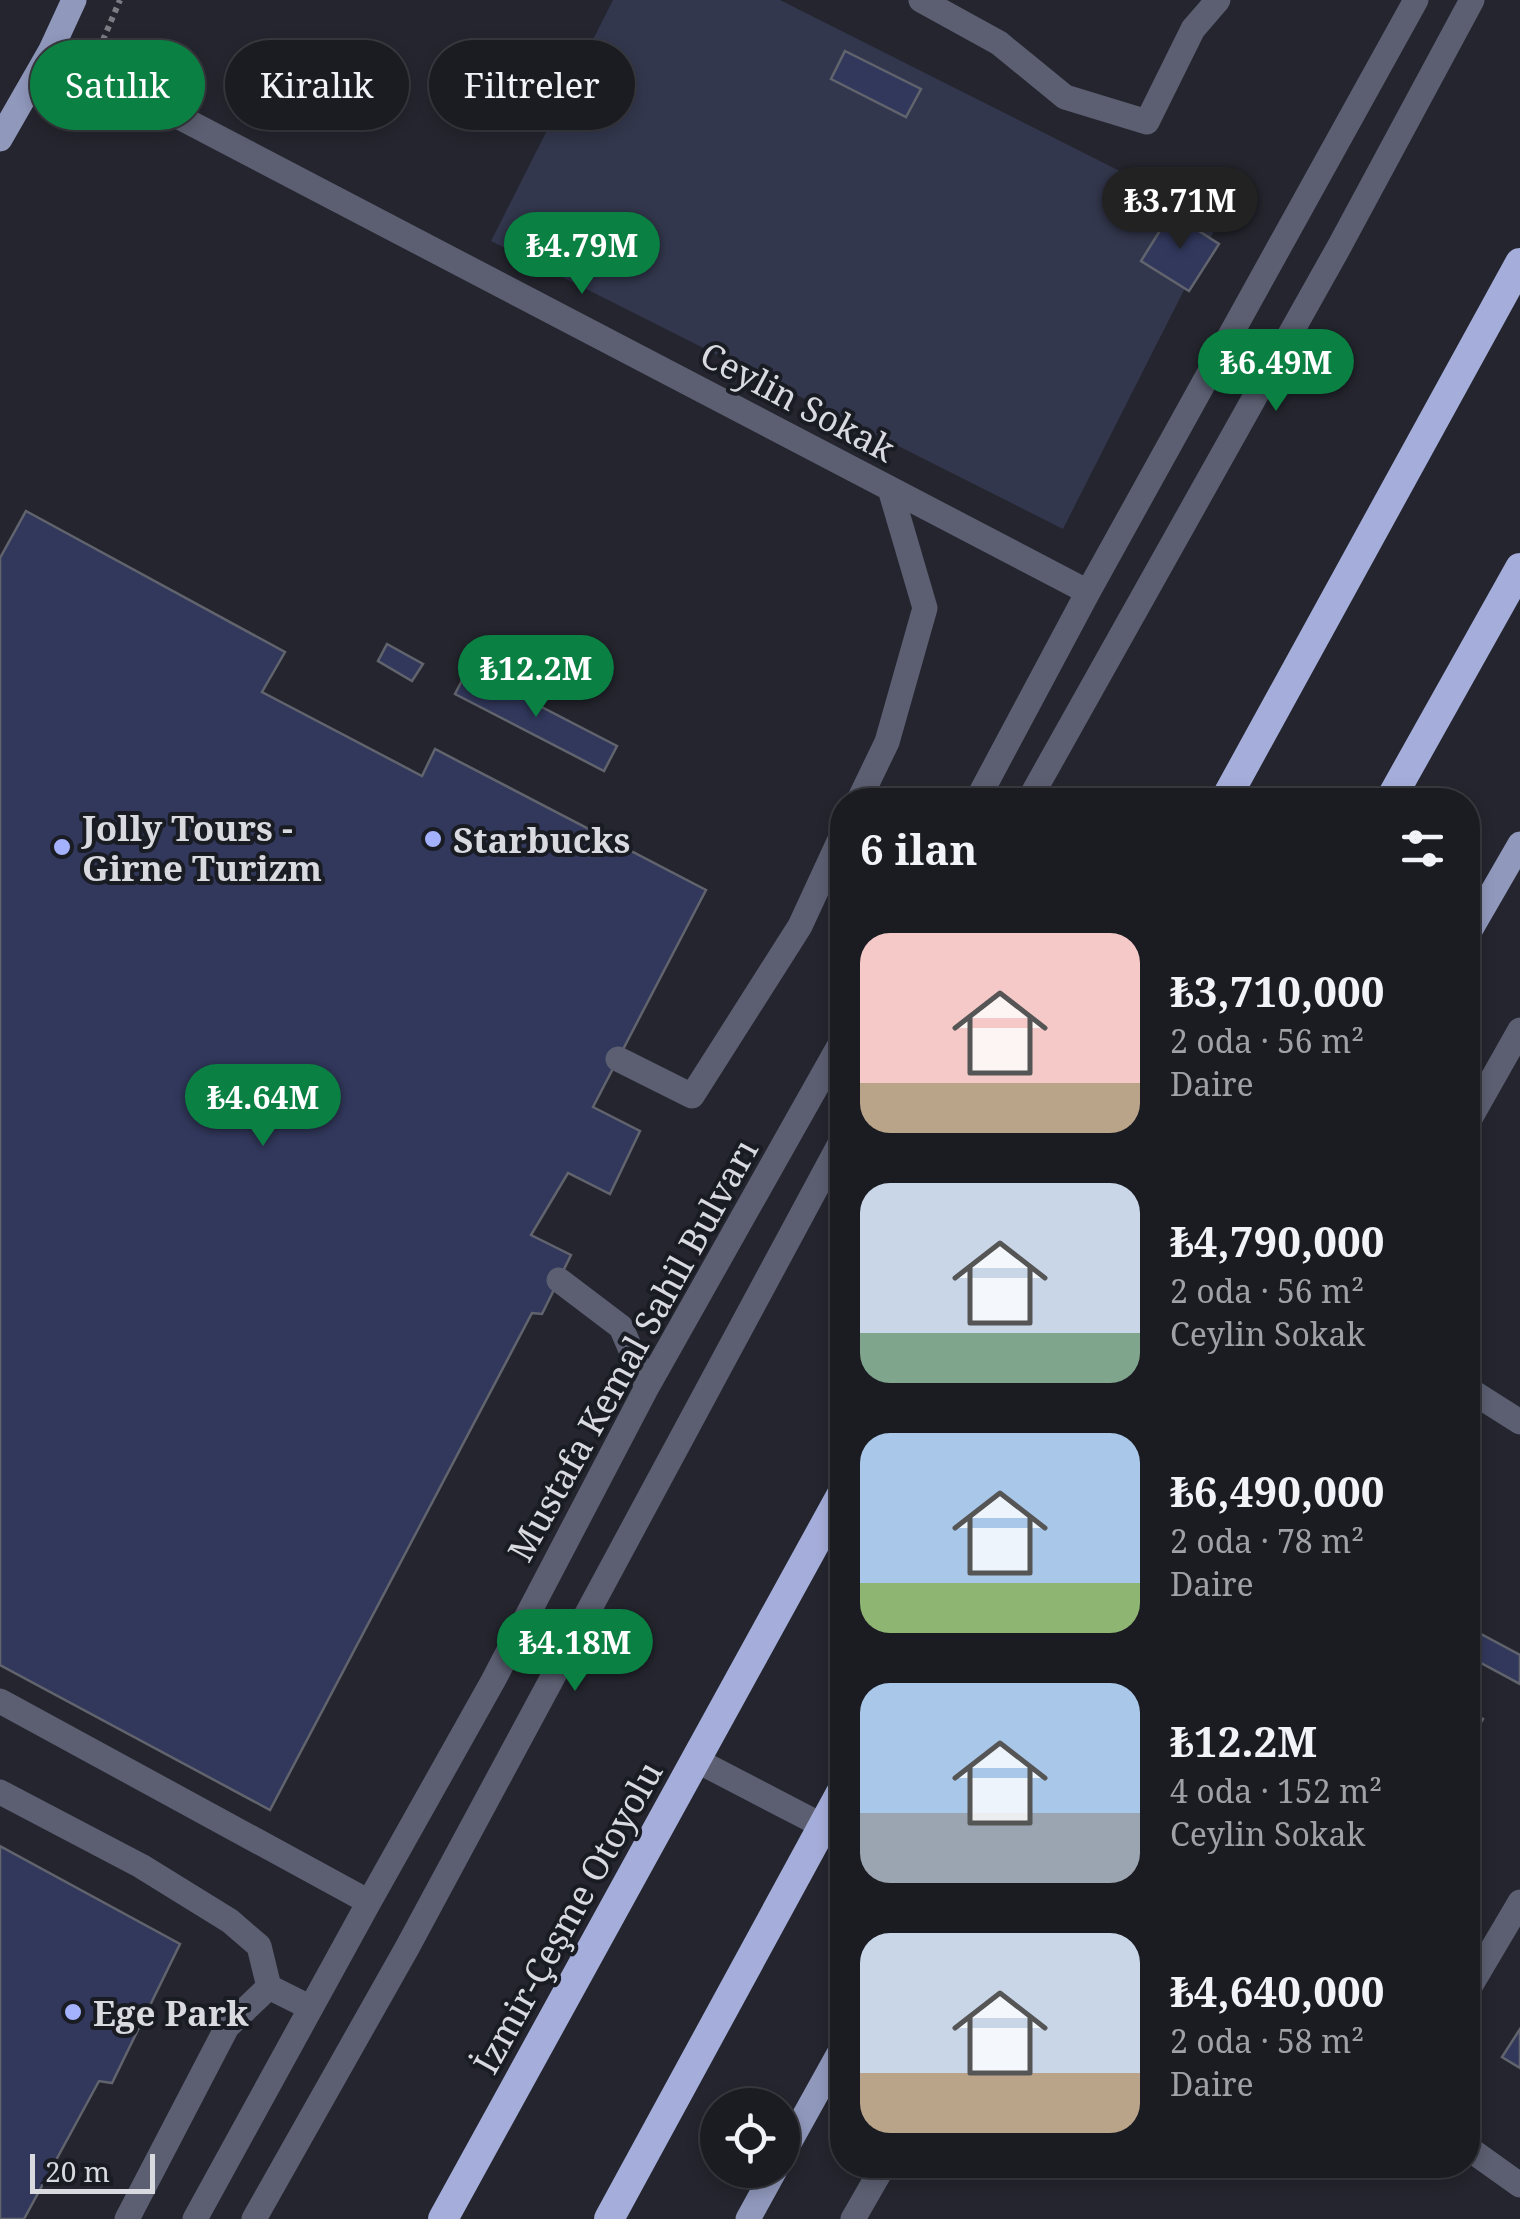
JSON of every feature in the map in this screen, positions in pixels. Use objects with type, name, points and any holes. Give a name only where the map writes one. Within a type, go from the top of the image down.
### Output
[{"type":"highway","points":[[1231,788],[1520,263]]},
{"type":"highway","points":[[1397,788],[1520,568]]},
{"type":"highway","name":"İzmir-Çeşme Otoyolu","points":[[443,2219],[830,1516]]},
{"type":"highway","points":[[609,2219],[830,1813]]},
{"type":"main road","points":[[56,40],[74,0]]},
{"type":"main road","points":[[0,139],[30,87]]},
{"type":"main road","points":[[1480,913],[1520,844]]},
{"type":"main road","points":[[800,2124],[830,2070]]},
{"type":"main road","points":[[749,2218],[765,2188]]},
{"type":"street","points":[[921,0],[999,43],[1065,97],[1147,122],[1193,29],[1218,0]]},
{"type":"street","points":[[983,788],[1416,0]]},
{"type":"street","points":[[1036,788],[1472,0]]},
{"type":"street","name":"Ceylin Sokak","points":[[205,130],[1088,592]]},
{"type":"street","points":[[865,788],[886,742],[925,608],[890,489]]},
{"type":"street","points":[[618,1059],[692,1096],[800,926],[830,862]]},
{"type":"street","points":[[1480,1101],[1520,1030]]},
{"type":"street","name":"Mustafa Kemal Sahil Bulvarı","points":[[195,2219],[494,1682],[647,1387],[830,1062]]},
{"type":"street","points":[[254,2219],[407,1948],[830,1162]]},
{"type":"street","points":[[559,1280],[620,1327],[647,1387]]},
{"type":"street","points":[[1480,1397],[1520,1422]]},
{"type":"street","points":[[0,1701],[369,1902]]},
{"type":"street","points":[[696,1760],[823,1826]]},
{"type":"street","points":[[0,1792],[141,1866],[230,1921],[259,1946],[269,1987],[311,2008]]},
{"type":"street","points":[[1480,1970],[1520,1902]]},
{"type":"street","points":[[127,2219],[227,2027],[269,1987]]},
{"type":"street","points":[[1480,2157],[1520,2185]]},
{"type":"street","points":[[854,2219],[877,2178]]},
{"type":"path","points":[[103,40],[120,0]]},
{"type":"shaded area","points":[[613,0],[780,0],[1219,221],[1063,529],[491,241],[547,130],[635,130],[635,40],[593,40]]},
{"type":"building","points":[[845,51],[921,89],[906,117],[831,79]]},
{"type":"building","points":[[1171,213],[1219,244],[1189,291],[1141,261]]},
{"type":"building","points":[[26,511],[285,652],[262,692],[422,776],[435,749],[706,890],[593,1107],[640,1131],[610,1194],[568,1173],[531,1235],[571,1255],[542,1314],[532,1313],[270,1810],[0,1665],[0,558]]},
{"type":"building","points":[[387,644],[423,664],[412,681],[378,661]]},
{"type":"building","points":[[468,669],[617,746],[604,771],[455,694]]},
{"type":"building","points":[[1480,1633],[1520,1655],[1520,1684],[1480,1662]]},
{"type":"building","name":"Ege Park","points":[[0,1846],[180,1944],[112,2083],[99,2081],[24,2219],[0,2219]]},
{"type":"building","points":[[1520,2029],[1520,2068],[1502,2057]]},
{"type":"place","name":"Starbucks","points":[[433,839]]},
{"type":"place","name":"Jolly Tours - Girne Turizm","points":[[62,847]]},
{"type":"place","name":"Ege Park","points":[[73,2012]]}]
